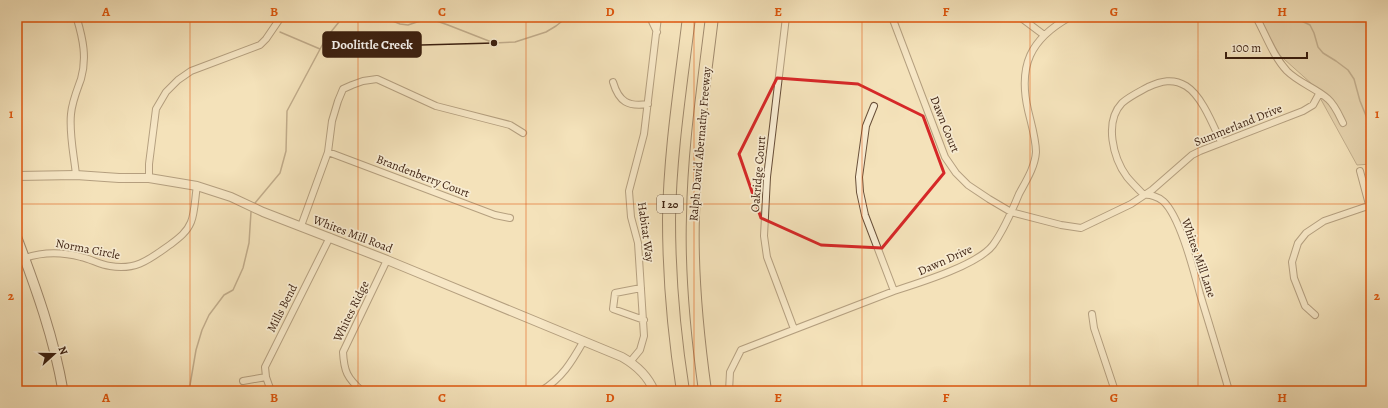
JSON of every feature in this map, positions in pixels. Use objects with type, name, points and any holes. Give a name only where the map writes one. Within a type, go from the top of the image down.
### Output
[{"type":"highway","name":"Ralph David Abernathy Freeway","points":[[683,391],[673,314],[670,272],[670,218],[674,149],[689,17]]},
{"type":"highway","name":"Ralph David Abernathy Freeway","points":[[705,391],[694,292],[693,216],[694,180],[712,17]]},
{"type":"main road","points":[[17,238],[50,333],[63,391]]},
{"type":"street","points":[[76,175],[71,115],[84,59],[83,43],[77,17]]},
{"type":"street","points":[[149,178],[156,109],[166,92],[178,80],[191,71],[260,45],[266,39],[280,17]]},
{"type":"street","points":[[650,17],[657,32]]},
{"type":"street","name":"Habitat Way","points":[[630,362],[640,350],[643,343],[644,320],[638,243],[631,217],[629,191],[644,134],[658,17]]},
{"type":"street","name":"Oakridge Court","points":[[786,17],[767,177],[764,236],[767,257],[794,329]]},
{"type":"street","name":"Dawn Court","points":[[892,17],[944,156],[956,174],[968,185],[1011,212]]},
{"type":"street","points":[[1020,17],[1044,35]]},
{"type":"street","name":"Dawn Drive","points":[[729,391],[728,382],[730,372],[741,350],[894,291],[920,283],[969,263],[984,254],[992,246],[1011,212],[1034,163],[1036,151],[1025,97],[1025,78],[1028,60],[1035,46],[1044,35],[1054,26],[1070,17]]},
{"type":"street","points":[[1256,17],[1277,59],[1287,70],[1328,99],[1334,106],[1343,123]]},
{"type":"street","points":[[301,226],[328,152],[332,121],[343,89],[363,81],[377,79],[436,106],[510,125],[523,133]]},
{"type":"street","name":"Whites Mill Lane","points":[[1221,142],[1204,108],[1193,91],[1173,81],[1164,81],[1154,84],[1132,96],[1122,104],[1116,112],[1112,125],[1112,141],[1119,163],[1126,176],[1144,195],[1148,194],[1163,201],[1172,212],[1193,270],[1229,391]]},
{"type":"street","points":[[613,82],[616,92],[621,99],[631,105],[648,104]]},
{"type":"street","name":"Summerland Drive","points":[[1011,212],[1061,226],[1080,228],[1131,204],[1152,190],[1192,156],[1221,142],[1302,112],[1313,105],[1319,94]]},
{"type":"street","points":[[874,106],[866,126],[860,177],[860,192],[865,215],[894,291]]},
{"type":"street","name":"Brandenberry Court","points":[[328,152],[495,215],[510,218]]},
{"type":"street","points":[[1315,315],[1305,306],[1294,278],[1292,262],[1298,243],[1306,233],[1324,221],[1370,208],[1360,171]]},
{"type":"street","name":"Whites Mill Road","points":[[17,176],[76,175],[119,178],[149,178],[197,186],[231,197],[263,212],[387,260],[630,362],[644,375],[654,391]]},
{"type":"street","name":"Norma Circle","points":[[24,258],[51,253],[82,257],[109,266],[123,267],[141,264],[152,258],[182,236],[191,222],[197,186]]},
{"type":"street","name":"Mills Bend","points":[[266,377],[266,367],[272,353],[330,237]]},
{"type":"street","name":"Whites Ridge","points":[[362,391],[353,383],[347,374],[344,366],[343,352],[387,260]]},
{"type":"street","points":[[641,288],[614,293],[612,309],[644,320]]},
{"type":"street","points":[[1092,314],[1094,328],[1116,391]]},
{"type":"street","points":[[541,391],[551,385],[563,374],[583,342]]},
{"type":"street","points":[[243,381],[266,377],[271,391]]},
{"type":"street","points":[[551,385],[556,391]]},
{"type":"highlighted area","points":[[777,78],[858,84],[923,116],[944,173],[882,248],[821,245],[761,218],[739,154]]},
{"type":"shaded area","points":[[1257,17],[1365,17],[1371,32],[1371,164],[1357,165],[1313,85],[1275,51]]},
{"type":"waterway","points":[[255,203],[280,173],[286,151],[287,111],[326,38],[343,17]]},
{"type":"waterway","points":[[383,17],[400,24],[408,25],[431,19],[494,43],[515,42],[546,32],[561,22],[563,17]]},
{"type":"waterway","points":[[1293,17],[1310,25],[1318,47],[1323,53],[1348,70],[1354,79],[1360,101],[1371,128]]},
{"type":"waterway","points":[[280,32],[320,49]]},
{"type":"waterway","points":[[189,391],[196,350],[202,330],[209,315],[224,295],[233,290],[243,268],[249,243],[251,212]]},
{"type":"place","name":"Doolittle Creek","points":[[494,43]]}]
